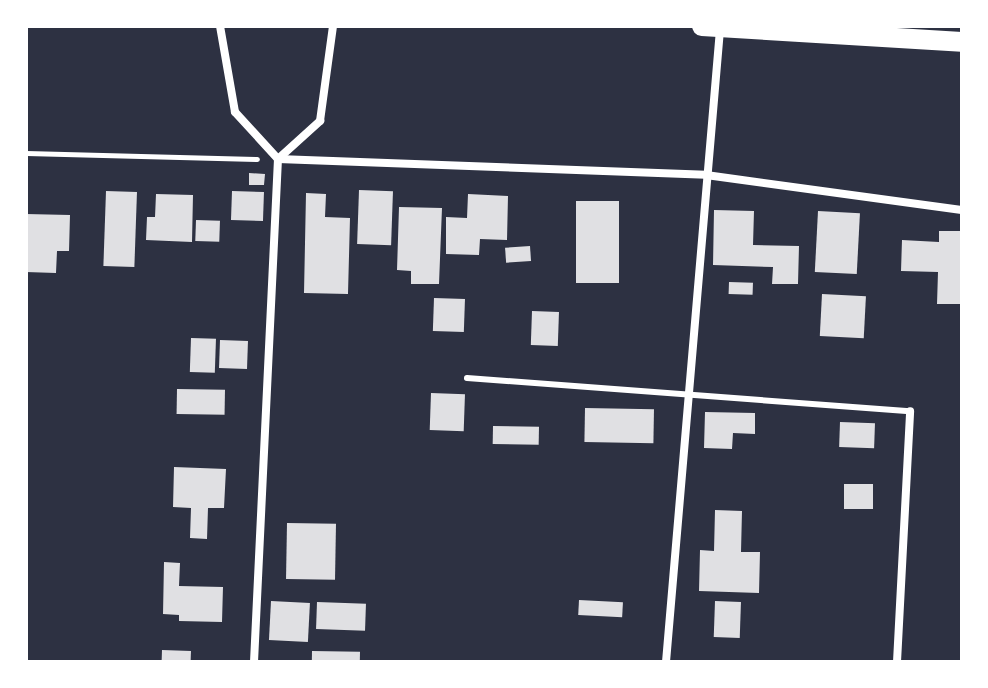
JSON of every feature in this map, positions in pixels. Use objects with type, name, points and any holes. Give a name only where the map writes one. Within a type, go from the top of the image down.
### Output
[{"type":"main road","points":[[711,27],[962,42]]},
{"type":"street","points":[[220,26],[235,112],[278,159],[706,175],[962,210]]},
{"type":"street","points":[[254,662],[278,159],[320,121],[333,26]]},
{"type":"street","points":[[666,662],[685,394],[706,175],[711,27]]},
{"type":"street","points":[[897,662],[910,411]]},
{"type":"lane","points":[[467,378],[910,411]]},
{"type":"path","points":[[26,153],[278,159]]},
{"type":"building","points":[[249,173],[265,174],[264,185],[249,185]]},
{"type":"building","points":[[359,190],[393,191],[391,245],[357,244]]},
{"type":"building","points":[[106,191],[137,192],[134,267],[103,266]]},
{"type":"building","points":[[232,191],[264,192],[263,221],[231,220]]},
{"type":"building","points":[[306,193],[326,194],[325,217],[350,218],[348,294],[304,293]]},
{"type":"building","points":[[156,194],[193,195],[192,242],[146,240],[147,217],[155,217]]},
{"type":"building","points":[[468,194],[508,196],[507,240],[480,239],[479,255],[446,254],[446,217],[467,218]]},
{"type":"building","points":[[576,201],[619,201],[619,283],[576,283]]},
{"type":"building","points":[[399,207],[442,208],[439,284],[411,284],[411,271],[397,270]]},
{"type":"building","points":[[714,210],[754,211],[753,245],[799,246],[798,284],[772,284],[773,267],[713,265]]},
{"type":"building","points":[[818,211],[860,213],[857,274],[815,272]]},
{"type":"building","points":[[26,214],[70,215],[69,251],[57,251],[56,273],[26,272]]},
{"type":"building","points":[[196,220],[220,221],[219,242],[195,241]]},
{"type":"building","points":[[939,231],[962,231],[962,304],[937,304],[938,272],[901,271],[902,240],[939,242]]},
{"type":"building","points":[[530,246],[531,261],[506,263],[505,248]]},
{"type":"building","points":[[729,282],[753,283],[753,295],[729,294]]},
{"type":"building","points":[[822,294],[866,296],[864,338],[820,336]]},
{"type":"building","points":[[434,298],[465,299],[464,332],[433,331]]},
{"type":"building","points":[[532,311],[559,312],[558,346],[531,345]]},
{"type":"building","points":[[191,338],[216,339],[215,373],[190,372]]},
{"type":"building","points":[[220,340],[248,341],[247,369],[219,368]]},
{"type":"building","points":[[177,389],[225,390],[225,415],[177,414]]},
{"type":"building","points":[[431,393],[465,394],[464,431],[430,430]]},
{"type":"building","points":[[585,408],[654,409],[653,443],[584,442]]},
{"type":"building","points":[[705,412],[755,413],[755,434],[733,433],[732,449],[704,448]]},
{"type":"building","points":[[840,422],[875,423],[874,448],[839,447]]},
{"type":"building","points":[[493,426],[539,427],[539,445],[493,444]]},
{"type":"building","points":[[174,467],[226,469],[224,508],[208,508],[207,539],[190,538],[191,508],[173,507]]},
{"type":"building","points":[[844,484],[873,484],[873,509],[844,509]]},
{"type":"building","points":[[715,510],[742,511],[741,552],[760,552],[759,593],[699,591],[700,550],[714,551]]},
{"type":"building","points":[[287,523],[336,524],[335,580],[286,579]]},
{"type":"building","points":[[164,562],[180,563],[179,586],[223,587],[222,622],[179,621],[179,615],[163,614]]},
{"type":"building","points":[[579,600],[623,602],[622,617],[578,615]]},
{"type":"building","points":[[271,601],[310,603],[308,642],[269,640]]},
{"type":"building","points":[[715,601],[741,602],[740,638],[714,637]]},
{"type":"building","points":[[317,602],[366,604],[365,631],[316,629]]},
{"type":"building","points":[[162,650],[191,651],[191,662],[162,662]]},
{"type":"building","points":[[312,651],[360,652],[360,662],[312,662]]}]
